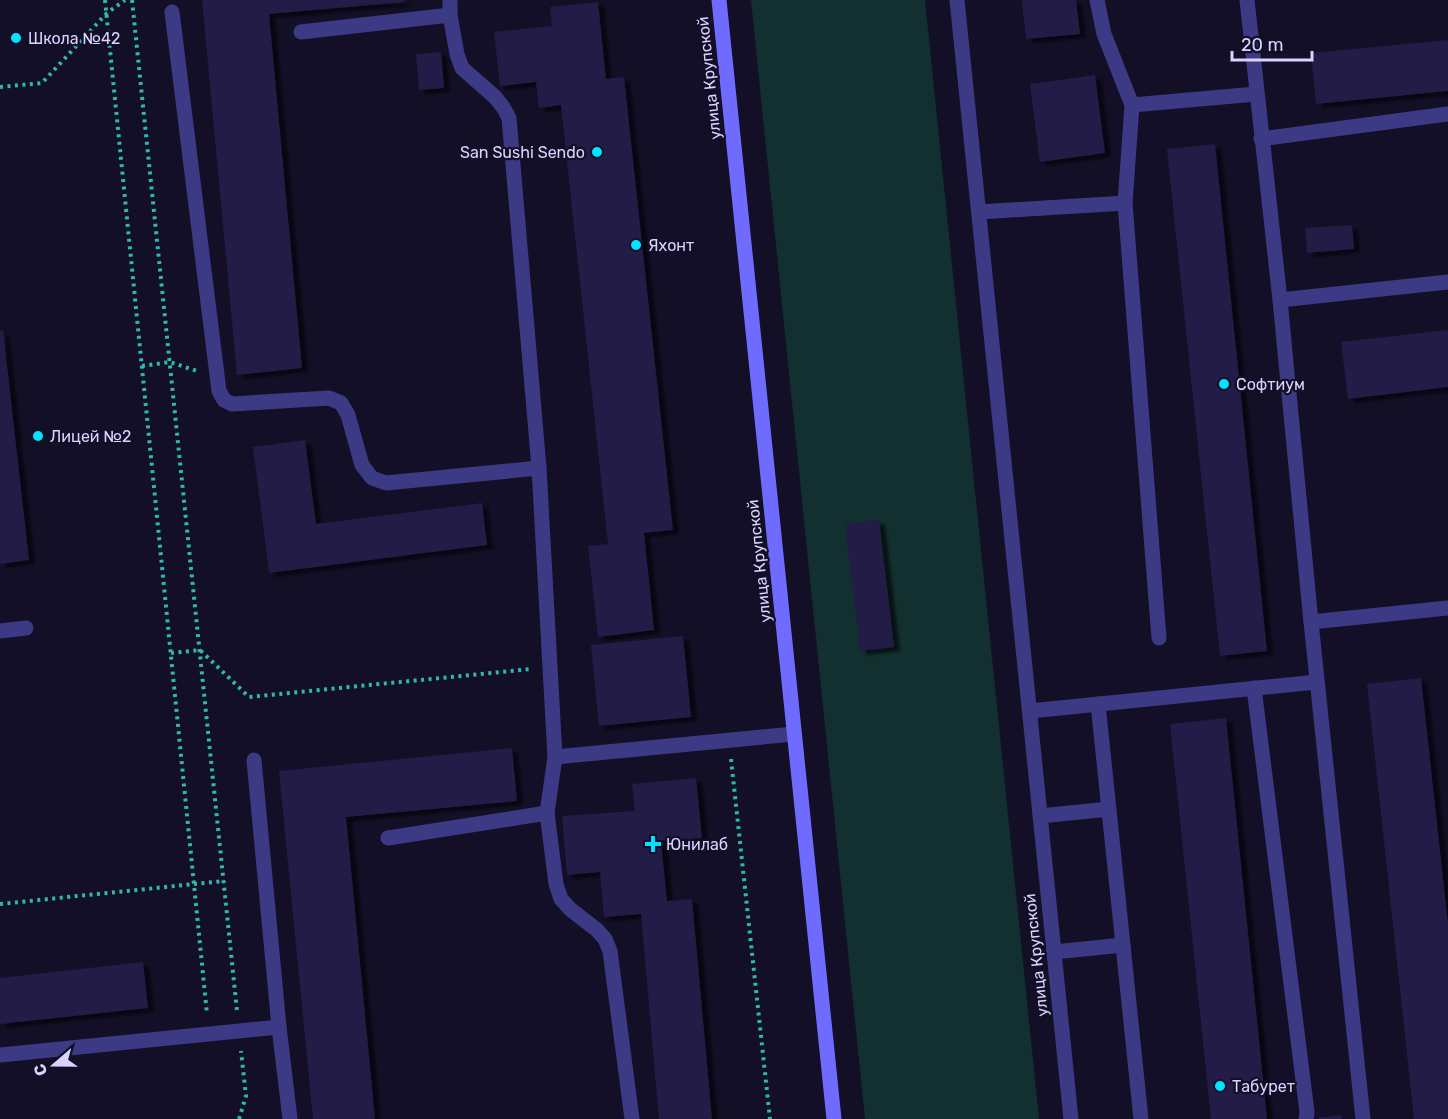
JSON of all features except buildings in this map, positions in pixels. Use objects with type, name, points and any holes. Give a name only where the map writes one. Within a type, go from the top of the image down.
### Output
[{"type":"main road","name":"улица Крупской","points":[[719,0],[834,1119]]},
{"type":"street","name":"улица Крупской","points":[[957,0],[1071,1119]]},
{"type":"street","points":[[1097,0],[1104,34],[1132,105],[1125,203],[1159,638]]},
{"type":"street","points":[[1247,0],[1280,300],[1363,1119]]},
{"type":"street","points":[[301,32],[450,7],[457,54],[462,68],[495,97],[503,106],[508,118],[539,468],[555,757],[547,813],[556,884],[561,899],[597,930],[605,939],[610,951],[632,1119]]},
{"type":"street","points":[[172,12],[217,377],[219,391],[224,400],[232,404],[329,398],[341,403],[348,415],[362,465],[372,477],[386,483],[539,468]]},
{"type":"street","points":[[1132,105],[1256,94]]},
{"type":"street","points":[[1261,139],[1448,114]]},
{"type":"street","points":[[979,212],[1125,203]]},
{"type":"street","points":[[1280,300],[1448,282]]},
{"type":"street","points":[[1311,622],[1448,608]]},
{"type":"street","points":[[0,631],[26,628]]},
{"type":"street","points":[[1030,711],[1317,682]]},
{"type":"street","points":[[1254,688],[1307,1112],[1306,1119]]},
{"type":"street","points":[[1098,704],[1141,1119]]},
{"type":"street","points":[[555,757],[794,734]]},
{"type":"street","points":[[254,760],[290,1119]]},
{"type":"street","points":[[1041,816],[1109,809]]},
{"type":"street","points":[[388,838],[547,813]]},
{"type":"street","points":[[1054,952],[1123,945]]},
{"type":"street","points":[[0,1055],[279,1027]]},
{"type":"path","points":[[105,0],[209,1034]]},
{"type":"path","points":[[0,87],[42,82],[107,13],[124,0]]},
{"type":"path","points":[[132,0],[246,1096],[238,1119]]},
{"type":"path","points":[[142,366],[170,362],[217,377]]},
{"type":"path","points":[[171,653],[200,650],[249,697],[550,667]]},
{"type":"path","points":[[729,740],[770,1119]]},
{"type":"path","points":[[0,904],[224,881]]},
{"type":"green space","points":[[751,0],[925,0],[1039,1119],[865,1119]]},
{"type":"place","name":"Школа №42","points":[[16,38]]},
{"type":"place","name":"San Sushi Sendo","points":[[597,152]]},
{"type":"place","name":"Яхонт","points":[[636,245]]},
{"type":"place","name":"Софтиум","points":[[1224,384]]},
{"type":"place","name":"Лицей №2","points":[[38,436]]},
{"type":"place","name":"Юнилаб","points":[[653,844]]},
{"type":"place","name":"Табурет","points":[[1220,1086]]}]
